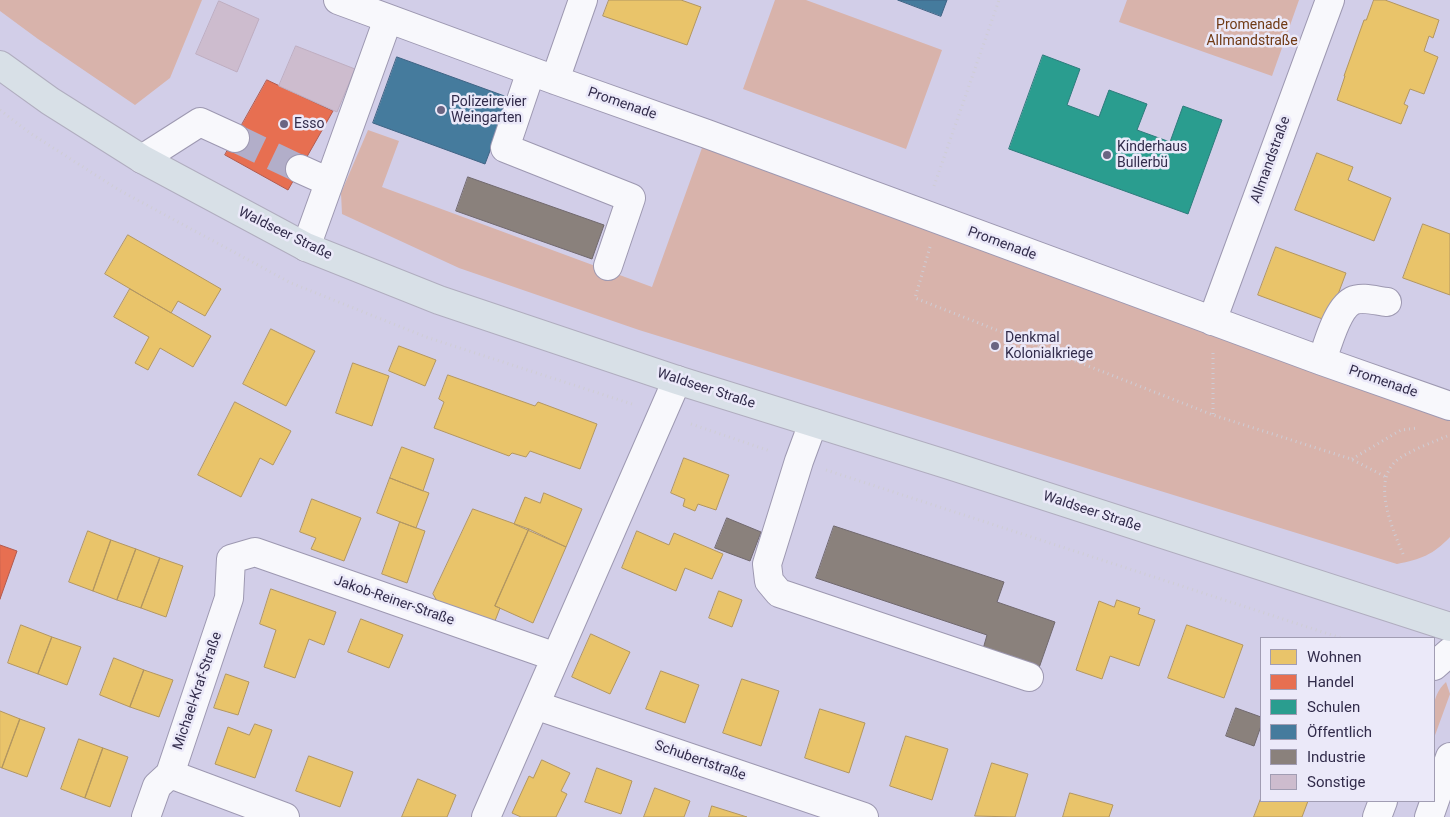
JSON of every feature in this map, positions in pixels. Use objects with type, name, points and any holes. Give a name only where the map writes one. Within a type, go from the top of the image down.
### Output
[{"type":"main road","name":"Waldseer Straße","points":[[0,65],[50,101],[142,159],[306,247],[439,300],[677,380],[1450,628]]},
{"type":"street","name":"Promenade","points":[[338,0],[1212,321],[1450,406]]},
{"type":"street","points":[[583,0],[505,148],[631,198],[608,266]]},
{"type":"street","name":"Allmandstraße","points":[[1212,321],[1330,0]]},
{"type":"street","points":[[306,247],[388,19]]},
{"type":"street","points":[[142,159],[200,122],[235,138]]},
{"type":"street","points":[[300,169],[329,182]]},
{"type":"street","points":[[1322,361],[1332,330],[1341,314],[1351,302],[1362,299],[1388,302]]},
{"type":"street","points":[[486,817],[677,380]]},
{"type":"street","points":[[813,423],[799,461],[767,564],[770,581],[780,593],[1029,677]]},
{"type":"street","name":"Jakob-Reiner-Straße","points":[[231,559],[255,552],[556,657]]},
{"type":"street","name":"Michael-Kraf-Straße","points":[[146,817],[157,786],[170,774],[229,598],[231,559]]},
{"type":"street","points":[[1435,665],[1450,652]]},
{"type":"street","name":"Schubertstraße","points":[[535,705],[864,817]]},
{"type":"street","points":[[1435,800],[1450,757]]},
{"type":"street","points":[[170,774],[285,817]]},
{"type":"street","points":[[1377,817],[1383,802]]},
{"type":"street","points":[[1429,817],[1434,802]]},
{"type":"path","points":[[1000,0],[931,217],[915,298],[1214,415],[1351,459],[1386,476]]},
{"type":"path","points":[[1212,321],[1214,415]]},
{"type":"path","points":[[1351,459],[1401,430],[1422,427]]},
{"type":"path","points":[[1440,433],[1449,435]]},
{"type":"path","points":[[1403,554],[1390,524],[1385,495],[1386,476],[1395,462],[1449,435]]},
{"type":"green space","points":[[0,0],[202,0],[170,78],[135,105],[0,11]]},
{"type":"green space","points":[[775,0],[806,0],[942,50],[906,149],[743,89]]},
{"type":"green space","name":"Promenade Allmandstraße","points":[[1127,0],[1299,0],[1272,76],[1119,22]]},
{"type":"green space","points":[[368,130],[399,141],[382,187],[652,287],[707,134],[1450,406],[1450,537],[1438,548],[1426,555],[1397,564],[639,330],[459,268],[342,214],[341,193]]},
{"type":"green space","points":[[1446,682],[1450,694],[1435,735],[1435,701]]},
{"type":"building: Wohnen","points":[[609,0],[681,0],[701,7],[687,45],[603,16]]},
{"type":"building: Wohnen","points":[[1374,0],[1385,0],[1439,20],[1433,38],[1429,36],[1424,51],[1438,57],[1424,94],[1410,89],[1404,104],[1408,106],[1401,124],[1337,100],[1364,20],[1366,20]]},
{"type":"building: Wohnen","points":[[1317,153],[1353,167],[1348,180],[1391,198],[1374,241],[1295,210]]},
{"type":"building: Wohnen","points":[[1423,224],[1450,234],[1450,295],[1403,278]]},
{"type":"building: Wohnen","points":[[128,235],[221,289],[205,316],[178,301],[171,313],[105,274]]},
{"type":"building: Wohnen","points":[[1276,247],[1346,273],[1328,321],[1258,295]]},
{"type":"building: Wohnen","points":[[130,289],[211,336],[193,367],[160,348],[148,370],[135,363],[149,337],[114,317]]},
{"type":"building: Wohnen","points":[[271,329],[315,351],[286,406],[243,384]]},
{"type":"building: Wohnen","points":[[399,346],[436,360],[425,386],[389,371]]},
{"type":"building: Wohnen","points":[[353,363],[389,376],[372,426],[336,413]]},
{"type":"building: Wohnen","points":[[448,375],[535,406],[538,402],[597,424],[580,469],[530,451],[526,457],[512,453],[509,456],[434,428],[444,402],[439,399]]},
{"type":"building: Wohnen","points":[[235,402],[291,431],[273,465],[260,458],[241,497],[198,475]]},
{"type":"building: Wohnen","points":[[402,447],[434,459],[423,491],[390,478]]},
{"type":"building: Wohnen","points":[[684,458],[729,475],[716,510],[698,504],[695,511],[683,506],[685,499],[671,493]]},
{"type":"building: Wohnen","points":[[390,478],[429,493],[416,528],[377,513]]},
{"type":"building: Wohnen","points":[[544,493],[582,509],[566,547],[514,524],[525,497],[540,503]]},
{"type":"building: Wohnen","points":[[312,499],[361,518],[344,561],[311,549],[316,538],[300,532]]},
{"type":"building: Wohnen","points":[[473,509],[529,529],[495,606],[500,608],[493,626],[440,606],[433,594]]},
{"type":"building: Wohnen","points":[[400,522],[425,531],[407,583],[382,574]]},
{"type":"building: Wohnen","points":[[529,529],[566,547],[533,623],[495,606]]},
{"type":"building: Wohnen","points":[[88,531],[111,540],[93,591],[69,582]]},
{"type":"building: Wohnen","points":[[637,531],[669,545],[674,533],[723,554],[712,579],[685,568],[676,591],[622,568]]},
{"type":"building: Wohnen","points":[[111,540],[136,549],[117,600],[93,591]]},
{"type":"building: Wohnen","points":[[136,549],[160,558],[141,608],[117,600]]},
{"type":"building: Wohnen","points":[[160,558],[183,566],[166,617],[141,608]]},
{"type":"building: Wohnen","points":[[271,589],[336,612],[324,645],[309,639],[295,678],[264,667],[276,630],[260,624]]},
{"type":"building: Wohnen","points":[[719,591],[742,600],[732,627],[709,618]]},
{"type":"building: Wohnen","points":[[1117,600],[1140,608],[1138,614],[1155,620],[1139,666],[1110,656],[1102,679],[1076,670],[1099,601],[1114,607]]},
{"type":"building: Wohnen","points":[[361,619],[403,635],[389,668],[348,652]]},
{"type":"building: Wohnen","points":[[21,625],[52,637],[38,674],[8,663]]},
{"type":"building: Wohnen","points":[[1187,625],[1243,645],[1224,698],[1168,678]]},
{"type":"building: Wohnen","points":[[591,634],[630,652],[610,694],[572,677]]},
{"type":"building: Wohnen","points":[[52,637],[81,647],[67,685],[38,674]]},
{"type":"building: Wohnen","points":[[114,658],[144,670],[130,707],[100,695]]},
{"type":"building: Wohnen","points":[[144,670],[173,680],[159,717],[130,707]]},
{"type":"building: Wohnen","points":[[661,671],[699,685],[685,723],[646,709]]},
{"type":"building: Wohnen","points":[[226,674],[249,682],[238,715],[214,708]]},
{"type":"building: Wohnen","points":[[742,679],[779,691],[761,746],[723,733]]},
{"type":"building: Wohnen","points":[[820,709],[865,723],[849,773],[805,758]]},
{"type":"building: Wohnen","points":[[0,711],[20,719],[2,768],[0,767]]},
{"type":"building: Wohnen","points":[[20,719],[45,728],[27,777],[2,768]]},
{"type":"building: Wohnen","points":[[255,724],[272,730],[255,778],[215,764],[228,727],[249,735]]},
{"type":"building: Wohnen","points":[[906,736],[948,749],[932,800],[890,786]]},
{"type":"building: Wohnen","points":[[79,739],[103,748],[85,798],[61,789]]},
{"type":"building: Wohnen","points":[[103,748],[128,757],[110,807],[85,798]]},
{"type":"building: Wohnen","points":[[309,756],[353,772],[340,807],[296,791]]},
{"type":"building: Wohnen","points":[[542,760],[570,773],[561,791],[567,794],[556,817],[521,817],[512,813],[529,776],[533,778]]},
{"type":"building: Wohnen","points":[[992,763],[1028,774],[1015,817],[975,816]]},
{"type":"building: Wohnen","points":[[597,768],[632,781],[621,814],[585,802]]},
{"type":"building: Wohnen","points":[[418,779],[456,795],[447,817],[402,817]]},
{"type":"building: Wohnen","points":[[655,788],[690,801],[684,817],[644,817]]},
{"type":"building: Wohnen","points":[[1070,793],[1113,805],[1109,817],[1063,817]]},
{"type":"building: Wohnen","points":[[1260,801],[1308,802],[1302,817],[1254,817]]},
{"type":"building: Wohnen","points":[[712,806],[747,817],[709,817]]},
{"type":"building: Handel","name":"Esso","points":[[267,80],[333,111],[288,190],[225,155]]},
{"type":"building: Handel","points":[[0,545],[17,551],[0,599]]},
{"type":"building: Schulen","points":[[1043,55],[1080,69],[1067,105],[1099,117],[1109,90],[1147,104],[1137,130],[1170,142],[1183,106],[1222,120],[1188,214],[1009,149]]},
{"type":"building: Öffentlich","points":[[898,0],[947,0],[941,16]]},
{"type":"building: Öffentlich","name":"Polizeirevier Weingarten","points":[[397,57],[510,98],[485,164],[373,123]]},
{"type":"building: Industrie","points":[[468,177],[604,225],[592,259],[456,211]]},
{"type":"building: Industrie","points":[[727,518],[761,532],[750,561],[715,548]]},
{"type":"building: Industrie","points":[[834,526],[1004,582],[997,602],[1055,622],[1039,668],[983,649],[987,635],[816,578]]},
{"type":"building: Industrie","points":[[1236,708],[1260,717],[1260,729],[1254,746],[1226,736]]},
{"type":"building: Sonstige","points":[[219,1],[259,19],[237,72],[196,54]]},
{"type":"building: Sonstige","points":[[296,46],[355,69],[337,112],[279,86]]},
{"type":"tunnel","points":[[235,138],[300,169]]},
{"type":"place","name":"Polizeirevier Weingarten","points":[[441,110]]},
{"type":"place","name":"Esso","points":[[284,124]]},
{"type":"place","name":"Kinderhaus Bullerbü","points":[[1107,155]]},
{"type":"place","name":"Denkmal Kolonialkriege","points":[[995,346]]}]
